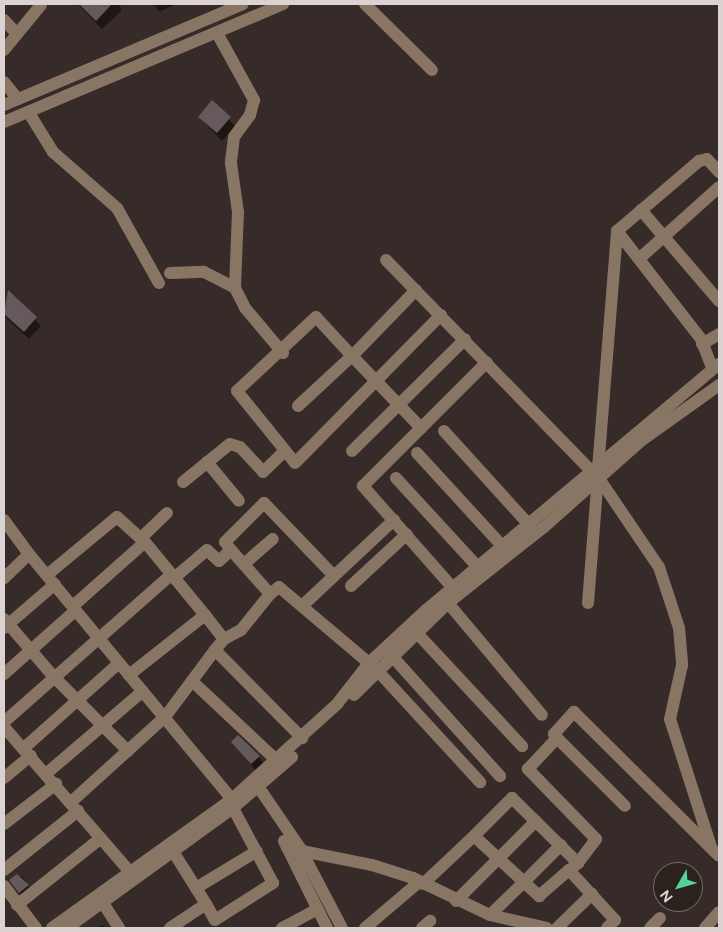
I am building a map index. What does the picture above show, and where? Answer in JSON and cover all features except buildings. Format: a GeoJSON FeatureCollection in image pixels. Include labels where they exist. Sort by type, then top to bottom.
{"type":"FeatureCollection","features":[{"type":"Feature","properties":{"kind":"street"},"geometry":{"type":"LineString","coordinates":[[4,50],[41,4]]}},
{"type":"Feature","properties":{"kind":"street"},"geometry":{"type":"LineString","coordinates":[[4,105],[243,4]]}},
{"type":"Feature","properties":{"kind":"street"},"geometry":{"type":"LineString","coordinates":[[4,122],[282,4]]}},
{"type":"Feature","properties":{"kind":"street"},"geometry":{"type":"LineString","coordinates":[[365,4],[432,70]]}},
{"type":"Feature","properties":{"kind":"street"},"geometry":{"type":"LineString","coordinates":[[4,20],[17,34]]}},
{"type":"Feature","properties":{"kind":"street"},"geometry":{"type":"LineString","coordinates":[[217,33],[254,100],[233,146],[238,212],[235,288],[244,308],[283,353]]}},
{"type":"Feature","properties":{"kind":"street"},"geometry":{"type":"LineString","coordinates":[[4,82],[18,99]]}},
{"type":"Feature","properties":{"kind":"street"},"geometry":{"type":"LineString","coordinates":[[29,113],[53,152],[117,208],[159,283]]}},
{"type":"Feature","properties":{"kind":"street"},"geometry":{"type":"LineString","coordinates":[[588,603],[595,473],[599,456],[617,230],[703,158],[719,172]]}},
{"type":"Feature","properties":{"kind":"street"},"geometry":{"type":"LineString","coordinates":[[640,258],[665,238],[719,186]]}},
{"type":"Feature","properties":{"kind":"street"},"geometry":{"type":"LineString","coordinates":[[641,210],[719,301]]}},
{"type":"Feature","properties":{"kind":"street"},"geometry":{"type":"LineString","coordinates":[[256,784],[276,760],[337,704],[452,587],[595,473],[716,366],[640,258],[617,230]]}},
{"type":"Feature","properties":{"kind":"street"},"geometry":{"type":"LineString","coordinates":[[386,260],[595,473],[659,567],[679,628],[682,665],[670,719],[715,851]]}},
{"type":"Feature","properties":{"kind":"street"},"geometry":{"type":"LineString","coordinates":[[170,274],[204,272],[235,288]]}},
{"type":"Feature","properties":{"kind":"street"},"geometry":{"type":"LineString","coordinates":[[298,406],[352,356],[416,290]]}},
{"type":"Feature","properties":{"kind":"street"},"geometry":{"type":"LineString","coordinates":[[421,428],[400,407],[376,381],[352,356],[316,317],[283,353],[236,391],[284,452],[297,462],[376,381],[441,315]]}},
{"type":"Feature","properties":{"kind":"street"},"geometry":{"type":"LineString","coordinates":[[702,344],[719,334]]}},
{"type":"Feature","properties":{"kind":"street"},"geometry":{"type":"LineString","coordinates":[[352,451],[400,407],[465,339]]}},
{"type":"Feature","properties":{"kind":"street"},"geometry":{"type":"LineString","coordinates":[[452,587],[364,486],[487,362]]}},
{"type":"Feature","properties":{"kind":"street"},"geometry":{"type":"LineString","coordinates":[[52,928],[174,853],[338,713],[373,666],[391,655],[448,603],[544,527],[595,473],[719,385]]}},
{"type":"Feature","properties":{"kind":"street"},"geometry":{"type":"LineString","coordinates":[[444,431],[530,526]]}},
{"type":"Feature","properties":{"kind":"street"},"geometry":{"type":"LineString","coordinates":[[183,482],[207,462],[236,444],[263,472],[284,452]]}},
{"type":"Feature","properties":{"kind":"street"},"geometry":{"type":"LineString","coordinates":[[417,453],[503,547]]}},
{"type":"Feature","properties":{"kind":"street"},"geometry":{"type":"LineString","coordinates":[[207,462],[239,500]]}},
{"type":"Feature","properties":{"kind":"street"},"geometry":{"type":"LineString","coordinates":[[396,478],[477,566]]}},
{"type":"Feature","properties":{"kind":"street"},"geometry":{"type":"LineString","coordinates":[[270,594],[225,542],[264,503],[334,576]]}},
{"type":"Feature","properties":{"kind":"street"},"geometry":{"type":"LineString","coordinates":[[4,674],[75,608],[168,513]]}},
{"type":"Feature","properties":{"kind":"street"},"geometry":{"type":"LineString","coordinates":[[128,751],[77,701],[5,624],[117,517],[143,540],[224,639]]}},
{"type":"Feature","properties":{"kind":"street"},"geometry":{"type":"LineString","coordinates":[[4,520],[29,554],[165,717],[233,803],[273,883],[215,920],[174,853]]}},
{"type":"Feature","properties":{"kind":"street"},"geometry":{"type":"LineString","coordinates":[[302,606],[394,520]]}},
{"type":"Feature","properties":{"kind":"street"},"geometry":{"type":"LineString","coordinates":[[351,586],[407,534]]}},
{"type":"Feature","properties":{"kind":"street"},"geometry":{"type":"LineString","coordinates":[[244,564],[272,539]]}},
{"type":"Feature","properties":{"kind":"street"},"geometry":{"type":"LineString","coordinates":[[4,722],[97,636],[207,550],[219,561],[231,550]]}},
{"type":"Feature","properties":{"kind":"street"},"geometry":{"type":"LineString","coordinates":[[4,578],[29,554]]}},
{"type":"Feature","properties":{"kind":"street"},"geometry":{"type":"LineString","coordinates":[[4,870],[74,807],[128,751],[165,717],[224,639],[241,630],[270,594],[279,587],[373,666],[480,782]]}},
{"type":"Feature","properties":{"kind":"street"},"geometry":{"type":"LineString","coordinates":[[448,603],[542,714]]}},
{"type":"Feature","properties":{"kind":"street"},"geometry":{"type":"LineString","coordinates":[[129,675],[204,615]]}},
{"type":"Feature","properties":{"kind":"street"},"geometry":{"type":"LineString","coordinates":[[416,632],[522,746]]}},
{"type":"Feature","properties":{"kind":"street"},"geometry":{"type":"LineString","coordinates":[[215,650],[302,738]]}},
{"type":"Feature","properties":{"kind":"street"},"geometry":{"type":"LineString","coordinates":[[391,655],[500,776]]}},
{"type":"Feature","properties":{"kind":"street"},"geometry":{"type":"LineString","coordinates":[[4,778],[77,701],[119,663]]}},
{"type":"Feature","properties":{"kind":"street"},"geometry":{"type":"LineString","coordinates":[[192,680],[276,760]]}},
{"type":"Feature","properties":{"kind":"street"},"geometry":{"type":"LineString","coordinates":[[47,773],[143,691]]}},
{"type":"Feature","properties":{"kind":"street"},"geometry":{"type":"LineString","coordinates":[[626,806],[554,734],[574,712],[715,851]]}},
{"type":"Feature","properties":{"kind":"street"},"geometry":{"type":"LineString","coordinates":[[4,727],[47,773],[131,873]]}},
{"type":"Feature","properties":{"kind":"street"},"geometry":{"type":"LineString","coordinates":[[474,836],[539,896],[574,866],[596,839],[528,769],[557,738]]}},
{"type":"Feature","properties":{"kind":"street"},"geometry":{"type":"LineString","coordinates":[[4,824],[56,784]]}},
{"type":"Feature","properties":{"kind":"street"},"geometry":{"type":"LineString","coordinates":[[256,784],[276,816],[300,848],[342,928]]}},
{"type":"Feature","properties":{"kind":"street"},"geometry":{"type":"LineString","coordinates":[[365,928],[421,883],[474,836],[512,798],[561,845],[592,894],[615,920],[606,928]]}},
{"type":"Feature","properties":{"kind":"street"},"geometry":{"type":"LineString","coordinates":[[67,928],[131,873],[233,803]]}},
{"type":"Feature","properties":{"kind":"street"},"geometry":{"type":"LineString","coordinates":[[276,816],[287,848],[327,928]]}},
{"type":"Feature","properties":{"kind":"street"},"geometry":{"type":"LineString","coordinates":[[456,901],[536,821]]}},
{"type":"Feature","properties":{"kind":"street"},"geometry":{"type":"LineString","coordinates":[[17,905],[101,838]]}},
{"type":"Feature","properties":{"kind":"street"},"geometry":{"type":"LineString","coordinates":[[490,915],[561,845]]}},
{"type":"Feature","properties":{"kind":"street"},"geometry":{"type":"LineString","coordinates":[[287,848],[300,848],[421,883],[456,901],[490,915],[547,928]]}},
{"type":"Feature","properties":{"kind":"street"},"geometry":{"type":"LineString","coordinates":[[196,888],[256,851]]}},
{"type":"Feature","properties":{"kind":"street"},"geometry":{"type":"LineString","coordinates":[[4,886],[36,928]]}},
{"type":"Feature","properties":{"kind":"street"},"geometry":{"type":"LineString","coordinates":[[557,928],[592,894]]}},
{"type":"Feature","properties":{"kind":"street"},"geometry":{"type":"LineString","coordinates":[[100,899],[119,928]]}},
{"type":"Feature","properties":{"kind":"street"},"geometry":{"type":"LineString","coordinates":[[170,928],[206,904]]}},
{"type":"Feature","properties":{"kind":"street"},"geometry":{"type":"LineString","coordinates":[[285,928],[317,909]]}},
{"type":"Feature","properties":{"kind":"street"},"geometry":{"type":"LineString","coordinates":[[704,928],[719,912]]}},
{"type":"Feature","properties":{"kind":"street"},"geometry":{"type":"LineString","coordinates":[[650,928],[660,918]]}}]}
